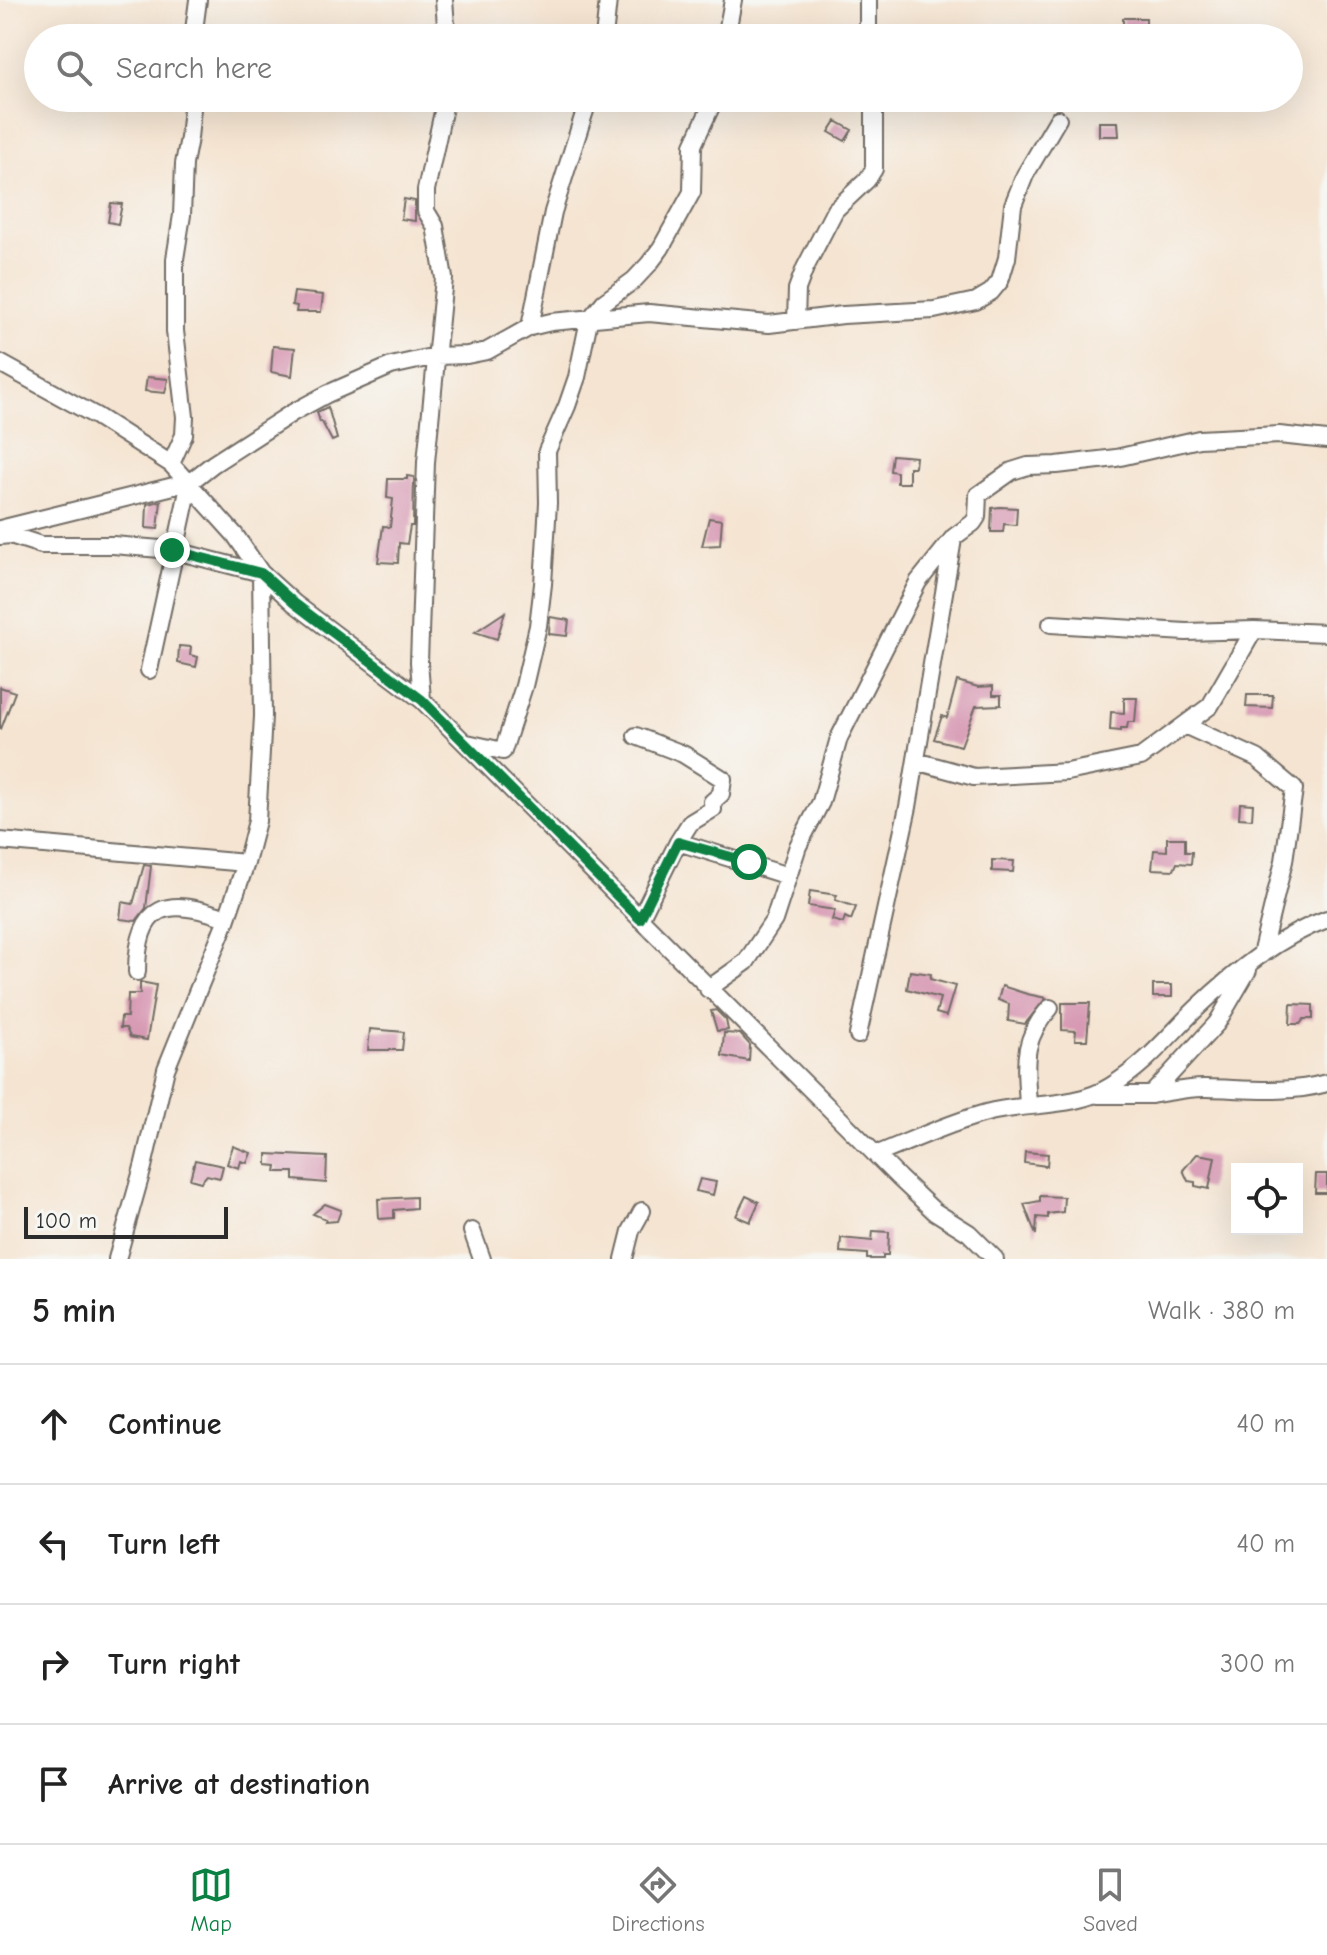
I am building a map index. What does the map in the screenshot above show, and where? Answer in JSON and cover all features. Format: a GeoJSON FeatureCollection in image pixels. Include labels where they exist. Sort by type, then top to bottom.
{"type":"FeatureCollection","features":[{"type":"Feature","properties":{"kind":"street"},"geometry":{"type":"LineString","coordinates":[[195,24],[198,0]]}},
{"type":"Feature","properties":{"kind":"street"},"geometry":{"type":"LineString","coordinates":[[444,0],[446,24]]}},
{"type":"Feature","properties":{"kind":"street"},"geometry":{"type":"LineString","coordinates":[[605,24],[608,0]]}},
{"type":"Feature","properties":{"kind":"street"},"geometry":{"type":"LineString","coordinates":[[729,24],[733,0]]}},
{"type":"Feature","properties":{"kind":"street"},"geometry":{"type":"LineString","coordinates":[[868,0],[868,24]]}},
{"type":"Feature","properties":{"kind":"street"},"geometry":{"type":"LineString","coordinates":[[171,464],[184,435],[185,417],[175,331],[175,259],[192,112]]}},
{"type":"Feature","properties":{"kind":"street"},"geometry":{"type":"LineString","coordinates":[[422,700],[419,662],[426,462],[444,278],[435,226],[426,211],[426,190],[443,112]]}},
{"type":"Feature","properties":{"kind":"street"},"geometry":{"type":"LineString","coordinates":[[530,327],[553,212],[585,112]]}},
{"type":"Feature","properties":{"kind":"street"},"geometry":{"type":"LineString","coordinates":[[466,742],[503,751],[524,686],[538,626],[548,503],[547,451],[577,377],[589,320],[604,302],[634,280],[661,248],[692,192],[693,145],[708,112]]}},
{"type":"Feature","properties":{"kind":"street"},"geometry":{"type":"LineString","coordinates":[[796,321],[797,289],[805,268],[835,210],[867,180],[874,169],[874,112]]}},
{"type":"Feature","properties":{"kind":"street"},"geometry":{"type":"LineString","coordinates":[[0,529],[190,482],[259,434],[327,394],[391,366],[436,356],[487,351],[530,327],[551,322],[649,313],[749,323],[796,321],[934,310],[976,301],[991,292],[1000,281],[1007,258],[1013,205],[1025,175],[1058,119]]}},
{"type":"Feature","properties":{"kind":"street"},"geometry":{"type":"LineString","coordinates":[[0,363],[96,416],[171,464],[235,535],[261,573],[294,603],[422,700],[929,1208],[969,1233],[995,1259]]}},
{"type":"Feature","properties":{"kind":"street"},"geometry":{"type":"LineString","coordinates":[[708,989],[731,975],[756,948],[774,920],[798,846],[821,802],[839,738],[918,582],[954,537],[977,517],[978,495],[1018,467],[1116,458],[1210,438],[1279,435],[1327,440]]}},
{"type":"Feature","properties":{"kind":"street"},"geometry":{"type":"LineString","coordinates":[[149,670],[190,482]]}},
{"type":"Feature","properties":{"kind":"street"},"geometry":{"type":"LineString","coordinates":[[0,536],[10,535],[41,545],[113,545],[174,551],[261,573]]}},
{"type":"Feature","properties":{"kind":"street"},"geometry":{"type":"LineString","coordinates":[[858,1035],[908,807],[954,537]]}},
{"type":"Feature","properties":{"kind":"street"},"geometry":{"type":"LineString","coordinates":[[117,1259],[166,1069],[226,918],[257,821],[263,716],[261,573]]}},
{"type":"Feature","properties":{"kind":"street"},"geometry":{"type":"LineString","coordinates":[[1051,624],[1186,632],[1254,630],[1327,633]]}},
{"type":"Feature","properties":{"kind":"street"},"geometry":{"type":"LineString","coordinates":[[916,761],[974,777],[1067,772],[1141,757],[1210,706],[1254,630]]}},
{"type":"Feature","properties":{"kind":"street"},"geometry":{"type":"LineString","coordinates":[[1151,1095],[1217,1023],[1257,958],[1284,861],[1294,789],[1257,758],[1184,725]]}},
{"type":"Feature","properties":{"kind":"street"},"geometry":{"type":"LineString","coordinates":[[636,736],[683,754],[723,779],[721,794],[712,802],[713,809],[690,823],[640,919]]}},
{"type":"Feature","properties":{"kind":"street"},"geometry":{"type":"LineString","coordinates":[[0,841],[246,863]]}},
{"type":"Feature","properties":{"kind":"street"},"geometry":{"type":"LineString","coordinates":[[678,842],[788,876]]}},
{"type":"Feature","properties":{"kind":"street"},"geometry":{"type":"LineString","coordinates":[[137,972],[141,932],[157,911],[173,907],[226,918]]}},
{"type":"Feature","properties":{"kind":"street"},"geometry":{"type":"LineString","coordinates":[[878,1154],[987,1112],[1091,1095],[1108,1089],[1140,1067],[1196,1009],[1257,958],[1290,934],[1327,919]]}},
{"type":"Feature","properties":{"kind":"street"},"geometry":{"type":"LineString","coordinates":[[1028,1106],[1027,1047],[1037,1025],[1050,1008]]}},
{"type":"Feature","properties":{"kind":"street"},"geometry":{"type":"LineString","coordinates":[[1091,1095],[1151,1095],[1208,1088],[1267,1091],[1305,1089],[1327,1083]]}},
{"type":"Feature","properties":{"kind":"street"},"geometry":{"type":"LineString","coordinates":[[624,1259],[631,1231],[642,1211]]}},
{"type":"Feature","properties":{"kind":"street"},"geometry":{"type":"LineString","coordinates":[[472,1231],[482,1259]]}},
{"type":"Feature","properties":{"kind":"building"},"geometry":{"type":"Polygon","coordinates":[[[1123,18],[1146,18],[1146,24],[1123,24],[1123,18]]]}},
{"type":"Feature","properties":{"kind":"building"},"geometry":{"type":"Polygon","coordinates":[[[836,121],[852,130],[845,141],[829,132],[836,121]]]}},
{"type":"Feature","properties":{"kind":"building"},"geometry":{"type":"Polygon","coordinates":[[[1099,122],[1118,122],[1119,136],[1099,136],[1099,122]]]}},
{"type":"Feature","properties":{"kind":"building"},"geometry":{"type":"Polygon","coordinates":[[[404,199],[415,201],[415,221],[401,219],[404,199]]]}},
{"type":"Feature","properties":{"kind":"building"},"geometry":{"type":"Polygon","coordinates":[[[111,203],[122,204],[118,224],[108,222],[111,203]]]}},
{"type":"Feature","properties":{"kind":"building"},"geometry":{"type":"Polygon","coordinates":[[[294,292],[323,295],[321,312],[296,312],[297,306],[292,305],[294,292]]]}},
{"type":"Feature","properties":{"kind":"building"},"geometry":{"type":"Polygon","coordinates":[[[273,346],[295,348],[292,376],[271,372],[273,346]]]}},
{"type":"Feature","properties":{"kind":"building"},"geometry":{"type":"Polygon","coordinates":[[[147,377],[168,379],[165,393],[145,391],[147,377]]]}},
{"type":"Feature","properties":{"kind":"building"},"geometry":{"type":"Polygon","coordinates":[[[328,407],[337,439],[332,441],[317,412],[328,407]]]}},
{"type":"Feature","properties":{"kind":"building"},"geometry":{"type":"Polygon","coordinates":[[[892,455],[916,457],[915,467],[909,467],[909,483],[897,483],[897,472],[890,471],[892,455]]]}},
{"type":"Feature","properties":{"kind":"building"},"geometry":{"type":"Polygon","coordinates":[[[407,476],[414,477],[413,526],[410,526],[407,544],[399,543],[398,563],[378,562],[383,526],[390,527],[393,499],[387,498],[388,479],[407,479],[407,476]]]}},
{"type":"Feature","properties":{"kind":"building"},"geometry":{"type":"Polygon","coordinates":[[[161,501],[158,529],[146,528],[147,504],[161,501]]]}},
{"type":"Feature","properties":{"kind":"building"},"geometry":{"type":"Polygon","coordinates":[[[992,508],[1017,508],[1016,525],[1004,524],[1003,532],[991,532],[992,508]]]}},
{"type":"Feature","properties":{"kind":"building"},"geometry":{"type":"Polygon","coordinates":[[[709,518],[722,520],[720,545],[702,546],[709,518]]]}},
{"type":"Feature","properties":{"kind":"building"},"geometry":{"type":"Polygon","coordinates":[[[505,612],[497,639],[475,632],[505,612]]]}},
{"type":"Feature","properties":{"kind":"building"},"geometry":{"type":"Polygon","coordinates":[[[550,617],[569,620],[567,636],[549,634],[550,617]]]}},
{"type":"Feature","properties":{"kind":"building"},"geometry":{"type":"Polygon","coordinates":[[[179,646],[191,647],[190,655],[198,657],[196,667],[178,663],[179,646]]]}},
{"type":"Feature","properties":{"kind":"building"},"geometry":{"type":"Polygon","coordinates":[[[957,681],[978,687],[993,686],[993,695],[1001,695],[1001,705],[976,706],[961,746],[934,739],[942,716],[947,718],[957,681]]]}},
{"type":"Feature","properties":{"kind":"building"},"geometry":{"type":"Polygon","coordinates":[[[0,687],[15,692],[1,729],[0,729],[0,687]]]}},
{"type":"Feature","properties":{"kind":"building"},"geometry":{"type":"Polygon","coordinates":[[[1247,695],[1273,695],[1272,708],[1246,707],[1247,695]]]}},
{"type":"Feature","properties":{"kind":"building"},"geometry":{"type":"Polygon","coordinates":[[[1124,698],[1137,698],[1135,722],[1128,722],[1127,728],[1121,728],[1121,731],[1110,730],[1111,712],[1124,713],[1124,698]]]}},
{"type":"Feature","properties":{"kind":"building"},"geometry":{"type":"Polygon","coordinates":[[[1240,803],[1253,804],[1252,819],[1239,818],[1240,803]]]}},
{"type":"Feature","properties":{"kind":"building"},"geometry":{"type":"Polygon","coordinates":[[[1167,838],[1185,838],[1185,852],[1192,852],[1191,864],[1177,863],[1174,870],[1152,869],[1154,850],[1167,851],[1167,838]]]}},
{"type":"Feature","properties":{"kind":"building"},"geometry":{"type":"Polygon","coordinates":[[[992,860],[1014,861],[1013,872],[992,871],[992,860]]]}},
{"type":"Feature","properties":{"kind":"building"},"geometry":{"type":"Polygon","coordinates":[[[144,865],[151,866],[146,908],[136,921],[120,919],[122,902],[133,904],[144,865]]]}},
{"type":"Feature","properties":{"kind":"building"},"geometry":{"type":"Polygon","coordinates":[[[810,891],[837,895],[835,900],[856,907],[851,920],[845,917],[843,923],[832,920],[835,910],[808,906],[810,891]]]}},
{"type":"Feature","properties":{"kind":"building"},"geometry":{"type":"Polygon","coordinates":[[[910,971],[931,974],[930,979],[955,986],[946,1016],[936,1013],[940,998],[907,989],[910,971]]]}},
{"type":"Feature","properties":{"kind":"building"},"geometry":{"type":"Polygon","coordinates":[[[140,982],[156,985],[147,1040],[130,1037],[126,1028],[120,1028],[121,1017],[127,1017],[128,994],[140,994],[140,982]]]}},
{"type":"Feature","properties":{"kind":"building"},"geometry":{"type":"Polygon","coordinates":[[[1153,985],[1172,985],[1172,997],[1153,997],[1153,985]]]}},
{"type":"Feature","properties":{"kind":"building"},"geometry":{"type":"Polygon","coordinates":[[[1002,986],[1046,998],[1025,1024],[1008,1021],[1009,1004],[998,1000],[1002,986]]]}},
{"type":"Feature","properties":{"kind":"building"},"geometry":{"type":"Polygon","coordinates":[[[1062,1003],[1090,1003],[1087,1040],[1075,1040],[1076,1031],[1062,1030],[1062,1003]]]}},
{"type":"Feature","properties":{"kind":"building"},"geometry":{"type":"Polygon","coordinates":[[[1291,1004],[1313,1005],[1313,1019],[1290,1024],[1291,1004]]]}},
{"type":"Feature","properties":{"kind":"building"},"geometry":{"type":"Polygon","coordinates":[[[716,1010],[726,1020],[728,1030],[717,1031],[711,1011],[716,1010]]]}},
{"type":"Feature","properties":{"kind":"building"},"geometry":{"type":"Polygon","coordinates":[[[370,1029],[404,1032],[402,1050],[368,1050],[370,1029]]]}},
{"type":"Feature","properties":{"kind":"building"},"geometry":{"type":"Polygon","coordinates":[[[724,1033],[740,1034],[750,1045],[749,1061],[722,1056],[724,1033]]]}},
{"type":"Feature","properties":{"kind":"building"},"geometry":{"type":"Polygon","coordinates":[[[233,1146],[251,1153],[247,1163],[241,1161],[239,1168],[227,1164],[233,1146]]]}},
{"type":"Feature","properties":{"kind":"building"},"geometry":{"type":"Polygon","coordinates":[[[1025,1152],[1048,1154],[1047,1166],[1024,1163],[1025,1152]]]}},
{"type":"Feature","properties":{"kind":"building"},"geometry":{"type":"Polygon","coordinates":[[[267,1154],[327,1157],[326,1183],[294,1180],[294,1172],[276,1172],[277,1166],[267,1165],[267,1154]]]}},
{"type":"Feature","properties":{"kind":"building"},"geometry":{"type":"Polygon","coordinates":[[[1197,1154],[1215,1157],[1209,1189],[1188,1181],[1183,1170],[1197,1154]]]}},
{"type":"Feature","properties":{"kind":"building"},"geometry":{"type":"Polygon","coordinates":[[[195,1160],[223,1166],[220,1178],[207,1175],[201,1182],[190,1179],[195,1160]]]}},
{"type":"Feature","properties":{"kind":"building"},"geometry":{"type":"Polygon","coordinates":[[[1316,1174],[1327,1174],[1327,1193],[1315,1193],[1316,1174]]]}},
{"type":"Feature","properties":{"kind":"building"},"geometry":{"type":"Polygon","coordinates":[[[700,1179],[716,1182],[713,1195],[696,1191],[700,1179]]]}},
{"type":"Feature","properties":{"kind":"building"},"geometry":{"type":"Polygon","coordinates":[[[746,1196],[759,1202],[750,1222],[736,1216],[746,1196]]]}},
{"type":"Feature","properties":{"kind":"building"},"geometry":{"type":"Polygon","coordinates":[[[1040,1196],[1064,1197],[1063,1212],[1048,1214],[1048,1218],[1037,1217],[1036,1235],[1024,1204],[1040,1201],[1040,1196]]]}},
{"type":"Feature","properties":{"kind":"building"},"geometry":{"type":"Polygon","coordinates":[[[416,1197],[416,1208],[394,1210],[394,1218],[379,1219],[378,1199],[416,1197]]]}},
{"type":"Feature","properties":{"kind":"building"},"geometry":{"type":"Polygon","coordinates":[[[325,1204],[341,1210],[337,1221],[325,1222],[326,1219],[313,1214],[325,1204]]]}},
{"type":"Feature","properties":{"kind":"building"},"geometry":{"type":"Polygon","coordinates":[[[873,1231],[889,1232],[888,1255],[883,1255],[883,1259],[867,1259],[867,1254],[840,1252],[841,1238],[872,1241],[873,1231]]]}},
{"type":"Feature","properties":{"kind":"route"},"geometry":{"type":"LineString","coordinates":[[172,550],[261,573],[294,603],[422,700],[640,919],[678,842],[749,862]]}}]}
